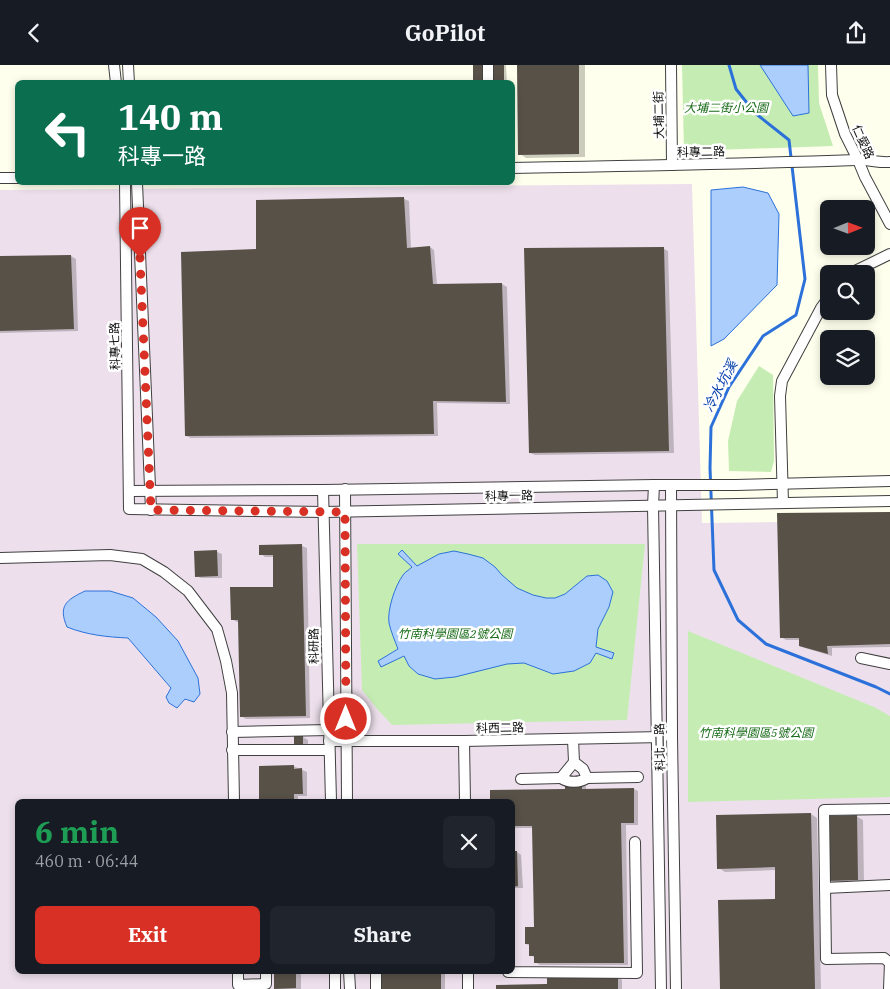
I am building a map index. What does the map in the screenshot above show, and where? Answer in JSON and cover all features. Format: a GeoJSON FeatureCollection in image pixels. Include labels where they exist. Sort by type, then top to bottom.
{"type":"FeatureCollection","features":[{"type":"Feature","properties":{"kind":"street"},"geometry":{"type":"LineString","coordinates":[[114,65],[116,80]]}},
{"type":"Feature","properties":{"kind":"street"},"geometry":{"type":"LineString","coordinates":[[128,65],[129,80]]}},
{"type":"Feature","properties":{"kind":"street"},"geometry":{"type":"LineString","coordinates":[[488,65],[488,80]]}},
{"type":"Feature","properties":{"kind":"street","name":"大埔二街"},"geometry":{"type":"LineString","coordinates":[[671,65],[672,165]]}},
{"type":"Feature","properties":{"kind":"street","name":"仁愛路"},"geometry":{"type":"LineString","coordinates":[[831,65],[832,95],[845,134],[890,224]]}},
{"type":"Feature","properties":{"kind":"street","name":"科專二路"},"geometry":{"type":"LineString","coordinates":[[515,168],[858,160],[880,163],[890,162]]}},
{"type":"Feature","properties":{"kind":"street"},"geometry":{"type":"LineString","coordinates":[[0,177],[15,178]]}},
{"type":"Feature","properties":{"kind":"street","name":"科專七路"},"geometry":{"type":"LineString","coordinates":[[125,185],[129,509]]}},
{"type":"Feature","properties":{"kind":"street"},"geometry":{"type":"LineString","coordinates":[[137,185],[151,510]]}},
{"type":"Feature","properties":{"kind":"street"},"geometry":{"type":"LineString","coordinates":[[867,265],[890,253]]}},
{"type":"Feature","properties":{"kind":"street"},"geometry":{"type":"LineString","coordinates":[[783,503],[780,396],[782,381],[820,310]]}},
{"type":"Feature","properties":{"kind":"street","name":"科專一路"},"geometry":{"type":"LineString","coordinates":[[129,491],[736,485],[890,481]]}},
{"type":"Feature","properties":{"kind":"street","name":"科北二路"},"geometry":{"type":"LineString","coordinates":[[654,485],[661,989]]}},
{"type":"Feature","properties":{"kind":"street","name":"科北二路"},"geometry":{"type":"LineString","coordinates":[[671,485],[676,989]]}},
{"type":"Feature","properties":{"kind":"street"},"geometry":{"type":"LineString","coordinates":[[345,489],[347,799]]}},
{"type":"Feature","properties":{"kind":"street","name":"科研路"},"geometry":{"type":"LineString","coordinates":[[323,490],[331,799]]}},
{"type":"Feature","properties":{"kind":"street","name":"科專一路"},"geometry":{"type":"LineString","coordinates":[[129,509],[345,512],[890,501]]}},
{"type":"Feature","properties":{"kind":"street"},"geometry":{"type":"LineString","coordinates":[[0,558],[110,555],[142,559],[164,572],[188,591],[217,629],[226,661],[232,693],[234,799]]}},
{"type":"Feature","properties":{"kind":"street"},"geometry":{"type":"LineString","coordinates":[[861,658],[890,664]]}},
{"type":"Feature","properties":{"kind":"street"},"geometry":{"type":"LineString","coordinates":[[232,732],[329,730]]}},
{"type":"Feature","properties":{"kind":"street","name":"科西二路"},"geometry":{"type":"LineString","coordinates":[[232,750],[329,746],[346,741],[672,737]]}},
{"type":"Feature","properties":{"kind":"street"},"geometry":{"type":"LineString","coordinates":[[562,778],[574,762],[573,739]]}},
{"type":"Feature","properties":{"kind":"street"},"geometry":{"type":"LineString","coordinates":[[464,741],[465,799]]}},
{"type":"Feature","properties":{"kind":"street"},"geometry":{"type":"LineString","coordinates":[[574,762],[583,769],[586,778]]}},
{"type":"Feature","properties":{"kind":"street"},"geometry":{"type":"LineString","coordinates":[[522,779],[562,778],[566,781],[582,781],[586,778],[638,777]]}},
{"type":"Feature","properties":{"kind":"street"},"geometry":{"type":"LineString","coordinates":[[889,989],[890,963],[884,958],[826,959],[824,811],[890,809]]}},
{"type":"Feature","properties":{"kind":"street"},"geometry":{"type":"LineString","coordinates":[[515,972],[637,973],[635,842]]}},
{"type":"Feature","properties":{"kind":"street"},"geometry":{"type":"LineString","coordinates":[[826,888],[890,885]]}},
{"type":"Feature","properties":{"kind":"street"},"geometry":{"type":"LineString","coordinates":[[238,974],[238,985],[266,984],[266,974]]}},
{"type":"Feature","properties":{"kind":"street"},"geometry":{"type":"LineString","coordinates":[[335,974],[336,989]]}},
{"type":"Feature","properties":{"kind":"street"},"geometry":{"type":"LineString","coordinates":[[349,974],[350,989]]}},
{"type":"Feature","properties":{"kind":"street"},"geometry":{"type":"LineString","coordinates":[[376,974],[376,989]]}},
{"type":"Feature","properties":{"kind":"street"},"geometry":{"type":"LineString","coordinates":[[468,974],[468,989]]}},
{"type":"Feature","properties":{"kind":"shaded area"},"geometry":{"type":"Polygon","coordinates":[[[692,184],[702,523],[780,522],[890,541],[890,989],[0,989],[0,190],[692,184]]]}},
{"type":"Feature","properties":{"kind":"green space","name":"大埔二街小公園"},"geometry":{"type":"Polygon","coordinates":[[[682,65],[818,65],[819,103],[833,146],[684,151],[682,65]]]}},
{"type":"Feature","properties":{"kind":"green space"},"geometry":{"type":"Polygon","coordinates":[[[759,366],[773,375],[774,461],[771,472],[729,471],[728,441],[737,401],[759,366]]]}},
{"type":"Feature","properties":{"kind":"green space","name":"竹南科學園區2號公園"},"geometry":{"type":"Polygon","coordinates":[[[357,544],[645,544],[627,720],[392,725],[362,690],[357,544]]]}},
{"type":"Feature","properties":{"kind":"green space","name":"竹南科學園區5號公園"},"geometry":{"type":"Polygon","coordinates":[[[688,631],[874,707],[890,716],[890,797],[688,802],[688,631]]]}},
{"type":"Feature","properties":{"kind":"water"},"geometry":{"type":"Polygon","coordinates":[[[760,65],[808,65],[809,113],[793,116],[760,65]]]}},
{"type":"Feature","properties":{"kind":"water"},"geometry":{"type":"Polygon","coordinates":[[[743,187],[768,193],[779,214],[777,285],[724,339],[711,346],[711,190],[743,187]]]}},
{"type":"Feature","properties":{"kind":"water"},"geometry":{"type":"Polygon","coordinates":[[[402,550],[417,566],[439,554],[454,551],[483,558],[517,588],[546,598],[555,598],[565,594],[587,576],[598,575],[607,581],[613,592],[609,607],[598,629],[596,647],[614,653],[612,659],[596,653],[590,663],[574,671],[553,674],[524,663],[507,664],[455,677],[435,679],[418,674],[409,666],[404,656],[381,667],[378,661],[398,649],[389,623],[389,612],[397,585],[404,574],[412,567],[398,554],[402,550]]]}},
{"type":"Feature","properties":{"kind":"water"},"geometry":{"type":"Polygon","coordinates":[[[85,591],[110,591],[133,598],[156,617],[178,641],[198,678],[200,694],[194,702],[185,699],[177,708],[169,703],[166,697],[171,688],[128,638],[97,635],[67,627],[63,614],[65,605],[73,597],[85,591]]]}},
{"type":"Feature","properties":{"kind":"building"},"geometry":{"type":"Polygon","coordinates":[[[473,65],[487,65],[487,80],[473,80],[473,65]]]}},
{"type":"Feature","properties":{"kind":"building"},"geometry":{"type":"Polygon","coordinates":[[[490,65],[504,65],[504,80],[490,80],[490,65]]]}},
{"type":"Feature","properties":{"kind":"building"},"geometry":{"type":"Polygon","coordinates":[[[517,65],[579,65],[579,154],[518,155],[517,65]]]}},
{"type":"Feature","properties":{"kind":"building"},"geometry":{"type":"Polygon","coordinates":[[[404,197],[407,248],[430,246],[433,284],[502,283],[506,402],[433,401],[434,434],[185,436],[181,252],[256,249],[256,200],[404,197]]]}},
{"type":"Feature","properties":{"kind":"building"},"geometry":{"type":"Polygon","coordinates":[[[664,247],[669,451],[529,453],[524,248],[664,247]]]}},
{"type":"Feature","properties":{"kind":"building"},"geometry":{"type":"Polygon","coordinates":[[[71,255],[74,329],[0,331],[0,256],[71,255]]]}},
{"type":"Feature","properties":{"kind":"building"},"geometry":{"type":"Polygon","coordinates":[[[890,512],[890,644],[827,646],[828,654],[799,646],[799,638],[780,638],[777,513],[890,512]]]}},
{"type":"Feature","properties":{"kind":"building"},"geometry":{"type":"Polygon","coordinates":[[[302,544],[306,716],[240,717],[238,620],[231,620],[230,587],[273,587],[273,555],[259,555],[259,545],[302,544]]]}},
{"type":"Feature","properties":{"kind":"building"},"geometry":{"type":"Polygon","coordinates":[[[217,550],[218,576],[195,577],[194,551],[217,550]]]}},
{"type":"Feature","properties":{"kind":"building"},"geometry":{"type":"Polygon","coordinates":[[[294,736],[303,736],[303,744],[294,745],[294,736]]]}},
{"type":"Feature","properties":{"kind":"building"},"geometry":{"type":"Polygon","coordinates":[[[294,765],[294,769],[302,768],[303,794],[294,794],[294,799],[259,799],[259,766],[294,765]]]}},
{"type":"Feature","properties":{"kind":"building"},"geometry":{"type":"Polygon","coordinates":[[[582,782],[582,789],[634,788],[634,823],[621,823],[624,963],[534,963],[534,956],[529,956],[529,944],[525,944],[525,927],[534,927],[532,826],[515,826],[515,799],[490,799],[490,790],[565,789],[565,783],[582,782]]]}},
{"type":"Feature","properties":{"kind":"building"},"geometry":{"type":"Polygon","coordinates":[[[811,813],[815,989],[720,989],[718,900],[775,899],[775,867],[717,869],[716,815],[811,813]]]}},
{"type":"Feature","properties":{"kind":"building"},"geometry":{"type":"Polygon","coordinates":[[[857,815],[858,880],[828,881],[827,816],[857,815]]]}},
{"type":"Feature","properties":{"kind":"building"},"geometry":{"type":"Polygon","coordinates":[[[515,851],[517,851],[518,886],[515,886],[515,851]]]}},
{"type":"Feature","properties":{"kind":"building"},"geometry":{"type":"Polygon","coordinates":[[[274,974],[296,974],[296,988],[274,989],[274,974]]]}},
{"type":"Feature","properties":{"kind":"building"},"geometry":{"type":"Polygon","coordinates":[[[381,974],[441,974],[441,989],[382,989],[381,974]]]}},
{"type":"Feature","properties":{"kind":"building"},"geometry":{"type":"Polygon","coordinates":[[[618,976],[618,989],[496,989],[496,985],[547,984],[547,977],[618,976]]]}},
{"type":"Feature","properties":{"kind":"waterway","name":"冷水坑溪"},"geometry":{"type":"LineString","coordinates":[[729,65],[736,89],[755,113],[789,140],[805,279],[796,315],[763,336],[729,387],[711,427],[710,468],[714,570],[738,620],[766,644],[890,694]]}},
{"type":"Feature","properties":{"kind":"route"},"geometry":{"type":"LineString","coordinates":[[140,258],[151,510],[345,512],[346,719]]}}]}
